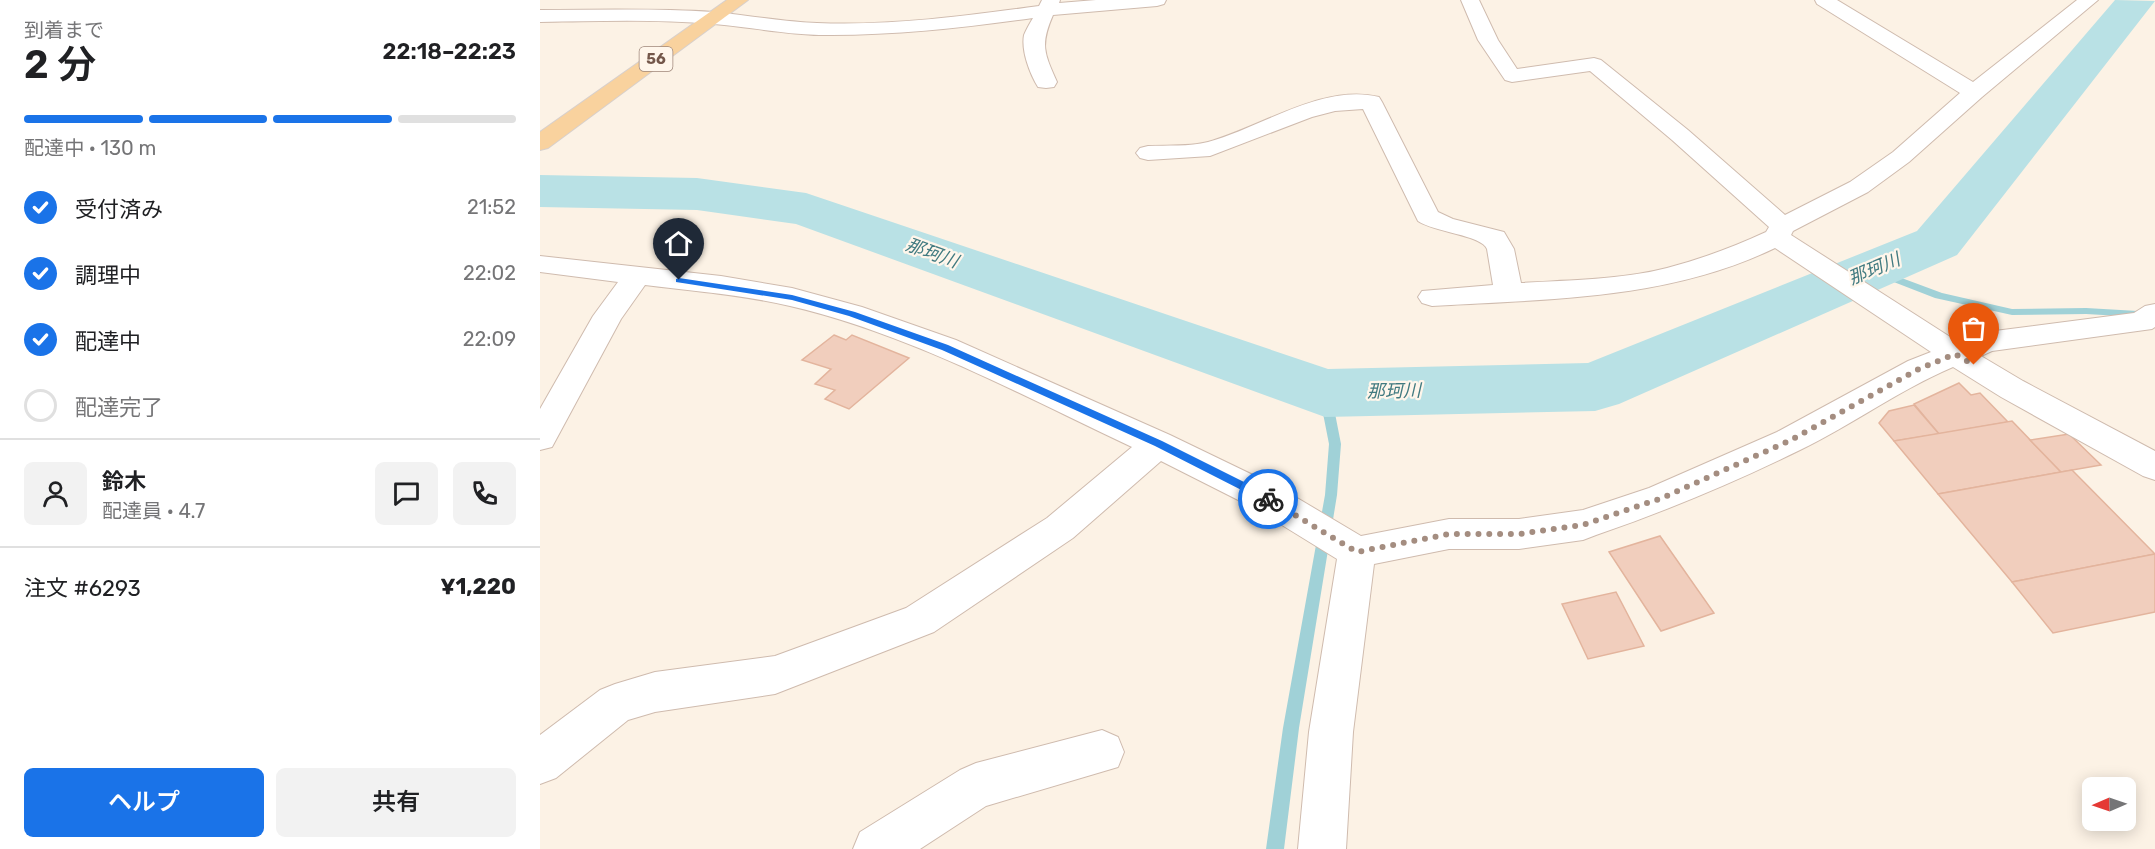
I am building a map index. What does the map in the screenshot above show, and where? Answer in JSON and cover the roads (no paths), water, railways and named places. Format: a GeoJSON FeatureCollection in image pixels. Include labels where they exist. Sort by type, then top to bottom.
{"type":"FeatureCollection","features":[{"type":"Feature","properties":{"kind":"main road","name":"56"},"geometry":{"type":"LineString","coordinates":[[540,143],[738,0]]}},
{"type":"Feature","properties":{"kind":"street"},"geometry":{"type":"LineString","coordinates":[[540,16],[653,15],[713,18],[816,29],[875,28],[954,22],[1050,5],[1157,0]]}},
{"type":"Feature","properties":{"kind":"street"},"geometry":{"type":"LineString","coordinates":[[1470,0],[1485,39],[1499,62],[1512,76],[1594,64],[1680,135],[1782,236],[1946,348],[2012,389],[2155,467]]}},
{"type":"Feature","properties":{"kind":"street"},"geometry":{"type":"LineString","coordinates":[[1824,0],[1974,92]]}},
{"type":"Feature","properties":{"kind":"street"},"geometry":{"type":"LineString","coordinates":[[1432,297],[1592,288],[1669,277],[1743,254],[1782,236],[1901,157],[1974,92],[2089,0]]}},
{"type":"Feature","properties":{"kind":"street"},"geometry":{"type":"LineString","coordinates":[[1046,82],[1036,58],[1034,36],[1050,5]]}},
{"type":"Feature","properties":{"kind":"street"},"geometry":{"type":"LineString","coordinates":[[1148,153],[1210,149],[1304,112],[1334,104],[1371,102],[1427,216],[1435,224],[1491,235],[1499,241],[1508,293]]}},
{"type":"Feature","properties":{"kind":"street"},"geometry":{"type":"LineString","coordinates":[[540,264],[721,285],[792,297],[852,314],[945,347],[1158,444],[1269,500],[1357,552],[1449,534],[1519,534],[1583,525],[1662,498],[1789,441],[1919,369],[1946,348],[2142,322],[2155,313]]}},
{"type":"Feature","properties":{"kind":"street"},"geometry":{"type":"LineString","coordinates":[[540,438],[608,316],[637,276]]}},
{"type":"Feature","properties":{"kind":"street"},"geometry":{"type":"LineString","coordinates":[[540,762],[615,704],[655,692],[776,675],[920,620],[1060,528],[1158,444]]}},
{"type":"Feature","properties":{"kind":"street"},"geometry":{"type":"LineString","coordinates":[[1322,849],[1331,732],[1357,552]]}},
{"type":"Feature","properties":{"kind":"street"},"geometry":{"type":"LineString","coordinates":[[877,849],[976,786],[1102,752]]}},
{"type":"Feature","properties":{"kind":"waterway","name":"那珂川"},"geometry":{"type":"LineString","coordinates":[[540,191],[697,194],[806,209],[1325,393],[1595,387],[1937,243],[2136,0]]}},
{"type":"Feature","properties":{"kind":"waterway"},"geometry":{"type":"LineString","coordinates":[[1872,270],[1939,296],[2012,312],[2086,311],[2155,315]]}},
{"type":"Feature","properties":{"kind":"waterway"},"geometry":{"type":"LineString","coordinates":[[1275,849],[1291,728],[1331,495],[1335,444],[1325,393]]}}]}
